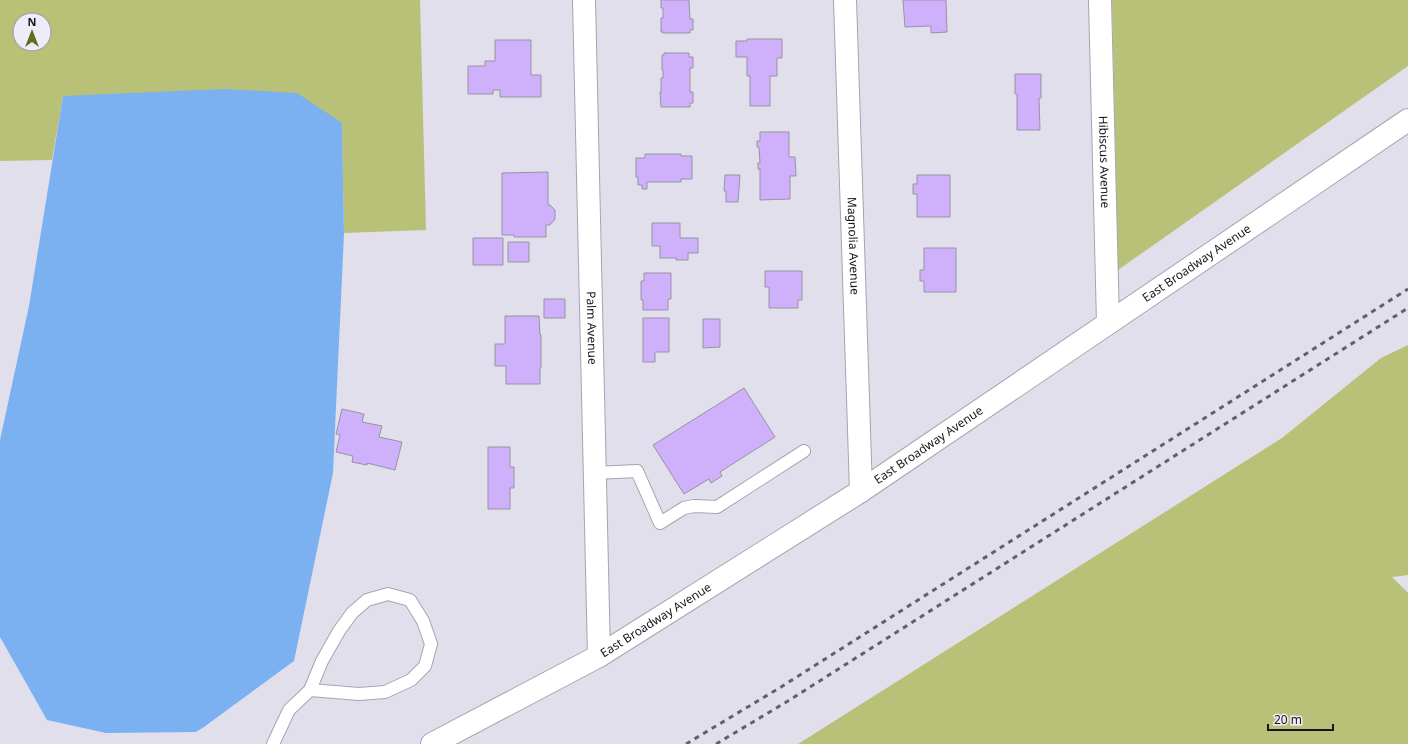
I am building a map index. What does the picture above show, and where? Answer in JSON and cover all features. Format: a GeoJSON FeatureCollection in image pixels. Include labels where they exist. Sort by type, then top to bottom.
{"type":"FeatureCollection","features":[{"type":"Feature","properties":{"kind":"street","name":"Palm Avenue"},"geometry":{"type":"LineString","coordinates":[[584,0],[599,656]]}},
{"type":"Feature","properties":{"kind":"street","name":"Magnolia Avenue"},"geometry":{"type":"LineString","coordinates":[[845,0],[861,492]]}},
{"type":"Feature","properties":{"kind":"street","name":"Hibiscus Avenue"},"geometry":{"type":"LineString","coordinates":[[1100,0],[1108,323]]}},
{"type":"Feature","properties":{"kind":"street","name":"East Broadway Avenue"},"geometry":{"type":"LineString","coordinates":[[432,744],[599,656],[861,492],[1408,120]]}},
{"type":"Feature","properties":{"kind":"lane"},"geometry":{"type":"LineString","coordinates":[[594,473],[637,471],[660,523],[684,508],[694,506],[716,507],[804,451]]}},
{"type":"Feature","properties":{"kind":"lane"},"geometry":{"type":"LineString","coordinates":[[273,744],[289,710],[310,690],[322,661],[339,631],[352,613],[367,600],[388,594],[410,600],[423,621],[431,644],[425,666],[411,680],[385,692],[359,694],[310,690]]}},
{"type":"Feature","properties":{"kind":"green space"},"geometry":{"type":"Polygon","coordinates":[[[0,0],[420,0],[426,230],[344,233],[342,123],[63,96],[52,160],[0,161],[0,0]]]}},
{"type":"Feature","properties":{"kind":"green space"},"geometry":{"type":"Polygon","coordinates":[[[1112,0],[1408,0],[1408,66],[1118,270],[1112,0]]]}},
{"type":"Feature","properties":{"kind":"green space"},"geometry":{"type":"Polygon","coordinates":[[[1408,345],[1408,575],[1392,577],[1408,593],[1408,744],[798,744],[1282,438],[1381,358],[1408,345]]]}},
{"type":"Feature","properties":{"kind":"water"},"geometry":{"type":"Polygon","coordinates":[[[225,89],[297,93],[342,123],[344,233],[333,473],[294,661],[196,732],[106,733],[47,720],[0,637],[0,440],[29,306],[63,96],[225,89]]]}},
{"type":"Feature","properties":{"kind":"building"},"geometry":{"type":"Polygon","coordinates":[[[661,0],[689,0],[690,19],[693,19],[693,30],[690,30],[690,33],[661,32],[663,8],[661,8],[661,0]]]}},
{"type":"Feature","properties":{"kind":"building"},"geometry":{"type":"Polygon","coordinates":[[[903,0],[946,0],[947,32],[931,33],[931,26],[905,27],[903,0]]]}},
{"type":"Feature","properties":{"kind":"building"},"geometry":{"type":"Polygon","coordinates":[[[747,39],[782,39],[782,58],[777,58],[777,76],[770,76],[770,106],[750,106],[750,76],[747,76],[747,57],[736,57],[736,41],[747,41],[747,39]]]}},
{"type":"Feature","properties":{"kind":"building"},"geometry":{"type":"Polygon","coordinates":[[[495,40],[531,40],[531,75],[541,75],[541,97],[500,97],[500,90],[493,90],[493,94],[468,94],[468,66],[485,66],[485,61],[495,61],[495,40]]]}},
{"type":"Feature","properties":{"kind":"building"},"geometry":{"type":"Polygon","coordinates":[[[664,53],[689,53],[689,57],[693,57],[693,68],[690,68],[690,92],[693,92],[693,103],[690,103],[690,107],[661,107],[660,92],[661,93],[661,78],[663,78],[662,55],[664,55],[664,53]]]}},
{"type":"Feature","properties":{"kind":"building"},"geometry":{"type":"Polygon","coordinates":[[[1015,74],[1041,74],[1041,98],[1039,98],[1040,130],[1017,130],[1017,94],[1015,94],[1015,74]]]}},
{"type":"Feature","properties":{"kind":"building"},"geometry":{"type":"Polygon","coordinates":[[[760,132],[789,132],[789,157],[795,157],[796,176],[790,176],[790,199],[760,200],[760,169],[758,169],[758,163],[760,163],[757,141],[760,141],[760,132]]]}},
{"type":"Feature","properties":{"kind":"building"},"geometry":{"type":"Polygon","coordinates":[[[645,154],[681,154],[681,156],[692,156],[692,179],[681,179],[681,182],[647,182],[647,189],[642,189],[642,185],[638,185],[638,177],[636,177],[636,158],[645,158],[645,154]]]}},
{"type":"Feature","properties":{"kind":"building"},"geometry":{"type":"Polygon","coordinates":[[[548,172],[548,205],[555,210],[555,219],[550,225],[546,225],[546,237],[514,237],[514,235],[502,235],[502,173],[548,172]]]}},
{"type":"Feature","properties":{"kind":"building"},"geometry":{"type":"Polygon","coordinates":[[[725,175],[740,175],[738,202],[726,202],[726,191],[724,191],[725,175]]]}},
{"type":"Feature","properties":{"kind":"building"},"geometry":{"type":"Polygon","coordinates":[[[917,175],[950,175],[950,217],[917,217],[917,194],[913,194],[913,184],[917,184],[917,175]]]}},
{"type":"Feature","properties":{"kind":"building"},"geometry":{"type":"Polygon","coordinates":[[[652,223],[680,223],[680,238],[698,238],[698,253],[688,253],[688,260],[660,258],[660,246],[652,246],[652,223]]]}},
{"type":"Feature","properties":{"kind":"building"},"geometry":{"type":"Polygon","coordinates":[[[473,238],[503,238],[503,265],[473,265],[473,238]]]}},
{"type":"Feature","properties":{"kind":"building"},"geometry":{"type":"Polygon","coordinates":[[[508,242],[529,242],[529,262],[508,262],[508,242]]]}},
{"type":"Feature","properties":{"kind":"building"},"geometry":{"type":"Polygon","coordinates":[[[924,248],[956,248],[956,292],[924,292],[924,281],[920,281],[920,270],[924,270],[924,248]]]}},
{"type":"Feature","properties":{"kind":"building"},"geometry":{"type":"Polygon","coordinates":[[[765,271],[802,271],[802,300],[798,300],[798,308],[769,308],[769,287],[765,287],[765,271]]]}},
{"type":"Feature","properties":{"kind":"building"},"geometry":{"type":"Polygon","coordinates":[[[644,273],[671,273],[671,299],[668,299],[668,310],[643,310],[643,300],[641,300],[641,281],[644,281],[644,273]]]}},
{"type":"Feature","properties":{"kind":"building"},"geometry":{"type":"Polygon","coordinates":[[[544,299],[565,299],[565,318],[544,318],[544,299]]]}},
{"type":"Feature","properties":{"kind":"building"},"geometry":{"type":"Polygon","coordinates":[[[505,316],[539,316],[541,335],[540,384],[506,384],[506,366],[495,366],[495,344],[505,344],[505,316]]]}},
{"type":"Feature","properties":{"kind":"building"},"geometry":{"type":"Polygon","coordinates":[[[643,318],[669,318],[669,352],[655,352],[655,362],[643,362],[643,318]]]}},
{"type":"Feature","properties":{"kind":"building"},"geometry":{"type":"Polygon","coordinates":[[[703,319],[720,319],[720,347],[703,348],[703,319]]]}},
{"type":"Feature","properties":{"kind":"building"},"geometry":{"type":"Polygon","coordinates":[[[744,388],[775,437],[720,472],[722,476],[711,483],[709,479],[684,494],[653,445],[744,388]]]}},
{"type":"Feature","properties":{"kind":"building"},"geometry":{"type":"Polygon","coordinates":[[[342,409],[364,414],[362,422],[382,426],[379,437],[402,442],[395,470],[367,463],[367,465],[352,462],[353,456],[336,452],[340,435],[336,434],[342,409]]]}},
{"type":"Feature","properties":{"kind":"building"},"geometry":{"type":"Polygon","coordinates":[[[488,447],[510,447],[510,467],[514,467],[514,488],[510,488],[510,509],[488,509],[488,447]]]}},
{"type":"Feature","properties":{"kind":"railway"},"geometry":{"type":"LineString","coordinates":[[686,744],[781,687],[1408,289]]}},
{"type":"Feature","properties":{"kind":"railway"},"geometry":{"type":"LineString","coordinates":[[716,744],[788,701],[1408,308]]}}]}
